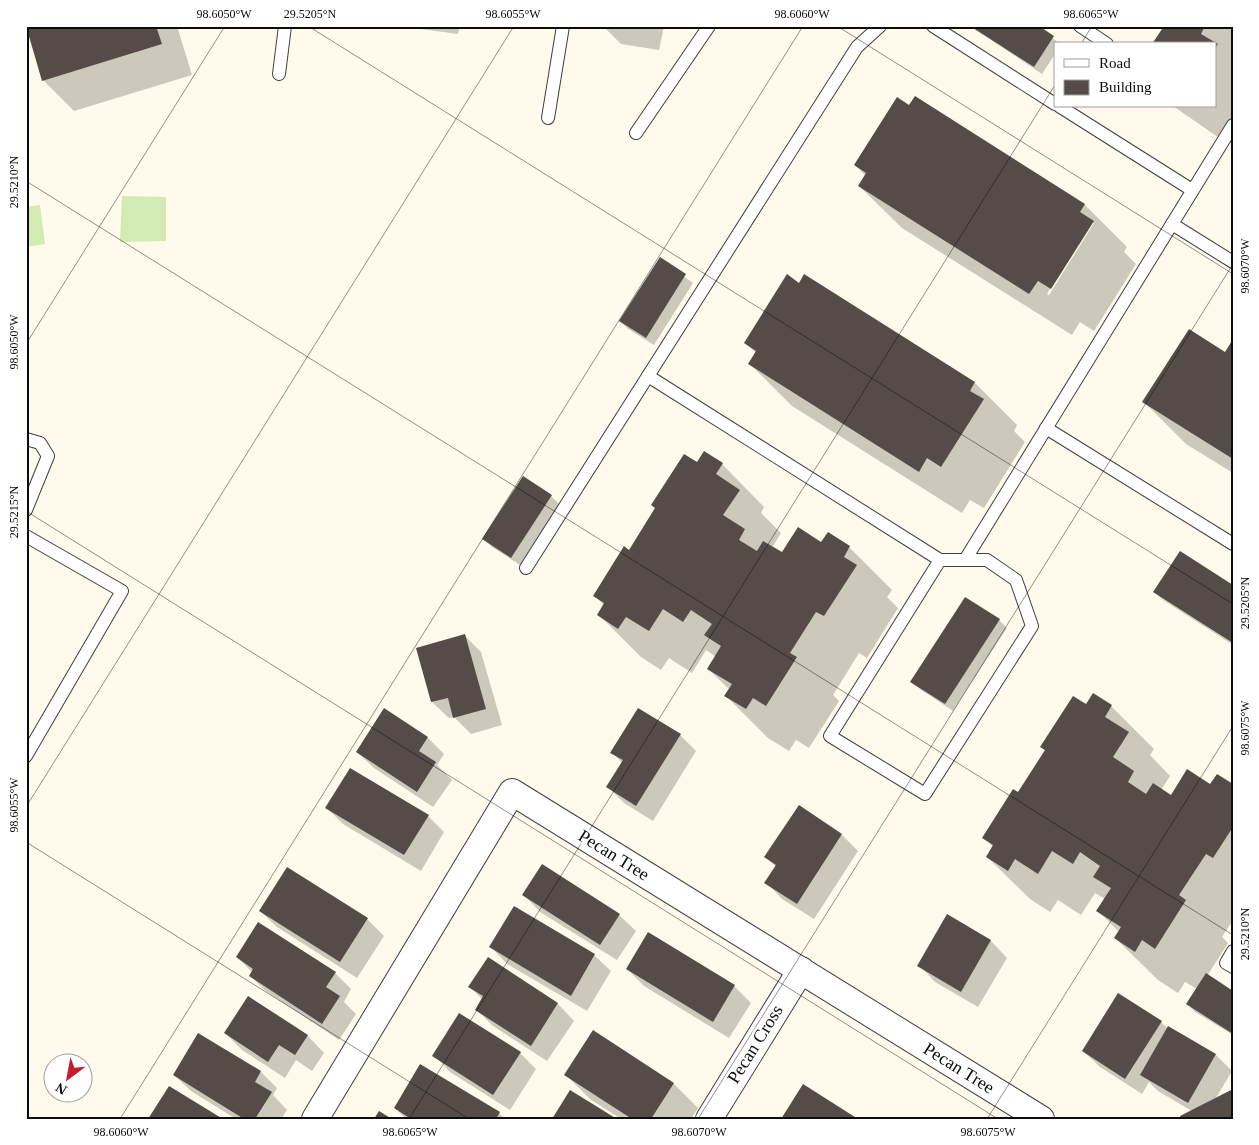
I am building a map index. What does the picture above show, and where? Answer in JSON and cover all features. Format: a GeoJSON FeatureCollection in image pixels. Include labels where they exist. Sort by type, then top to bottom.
{"type":"FeatureCollection","features":[{"type":"Feature","properties":{"kind":"street","name":"Pecan Tree"},"geometry":{"type":"LineString","coordinates":[[314,1119],[512,792],[1041,1119]]}},
{"type":"Feature","properties":{"kind":"street","name":"Pecan Cross"},"geometry":{"type":"LineString","coordinates":[[709,1119],[800,970]]}},
{"type":"Feature","properties":{"kind":"lane"},"geometry":{"type":"LineString","coordinates":[[279,74],[285,26]]}},
{"type":"Feature","properties":{"kind":"lane"},"geometry":{"type":"LineString","coordinates":[[548,118],[563,26]]}},
{"type":"Feature","properties":{"kind":"lane"},"geometry":{"type":"LineString","coordinates":[[636,133],[710,26]]}},
{"type":"Feature","properties":{"kind":"lane"},"geometry":{"type":"LineString","coordinates":[[526,568],[858,47],[880,26]]}},
{"type":"Feature","properties":{"kind":"lane"},"geometry":{"type":"LineString","coordinates":[[933,26],[1054,102]]}},
{"type":"Feature","properties":{"kind":"lane"},"geometry":{"type":"LineString","coordinates":[[1080,26],[1104,42]]}},
{"type":"Feature","properties":{"kind":"lane"},"geometry":{"type":"LineString","coordinates":[[1064,108],[1192,190]]}},
{"type":"Feature","properties":{"kind":"lane"},"geometry":{"type":"LineString","coordinates":[[965,560],[1232,128]]}},
{"type":"Feature","properties":{"kind":"lane"},"geometry":{"type":"LineString","coordinates":[[1172,224],[1233,262]]}},
{"type":"Feature","properties":{"kind":"lane"},"geometry":{"type":"LineString","coordinates":[[648,376],[940,560],[987,560],[1016,580],[1032,626],[925,794],[830,736],[940,560]]}},
{"type":"Feature","properties":{"kind":"lane"},"geometry":{"type":"LineString","coordinates":[[1046,428],[1233,544]]}},
{"type":"Feature","properties":{"kind":"lane"},"geometry":{"type":"LineString","coordinates":[[26,439],[40,443],[48,456],[26,510]]}},
{"type":"Feature","properties":{"kind":"lane"},"geometry":{"type":"LineString","coordinates":[[26,536],[122,591],[26,756]]}},
{"type":"Feature","properties":{"kind":"lane"},"geometry":{"type":"LineString","coordinates":[[1233,951],[1226,962],[1233,967]]}},
{"type":"Feature","properties":{"kind":"green space"},"geometry":{"type":"Polygon","coordinates":[[[122,196],[166,197],[166,241],[120,242],[122,196]]]}},
{"type":"Feature","properties":{"kind":"green space"},"geometry":{"type":"Polygon","coordinates":[[[40,205],[45,244],[26,247],[26,207],[40,205]]]}},
{"type":"Feature","properties":{"kind":"building"},"geometry":{"type":"Polygon","coordinates":[[[26,26],[156,26],[162,44],[42,81],[26,26]]]}},
{"type":"Feature","properties":{"kind":"building"},"geometry":{"type":"Polygon","coordinates":[[[970,26],[1039,26],[1054,36],[1034,67],[970,26]]]}},
{"type":"Feature","properties":{"kind":"building"},"geometry":{"type":"Polygon","coordinates":[[[1164,26],[1205,26],[1201,34],[1215,42],[1153,42],[1164,26]]]}},
{"type":"Feature","properties":{"kind":"building"},"geometry":{"type":"Polygon","coordinates":[[[915,96],[1085,204],[1080,212],[1094,221],[1051,289],[1038,281],[1029,294],[858,186],[866,173],[854,165],[897,97],[909,105],[915,96]]]}},
{"type":"Feature","properties":{"kind":"building"},"geometry":{"type":"Polygon","coordinates":[[[660,257],[686,274],[646,338],[619,321],[660,257]]]}},
{"type":"Feature","properties":{"kind":"building"},"geometry":{"type":"Polygon","coordinates":[[[787,274],[799,283],[804,274],[975,382],[970,391],[984,399],[941,467],[927,458],[919,472],[748,364],[756,351],[744,343],[787,274]]]}},
{"type":"Feature","properties":{"kind":"building"},"geometry":{"type":"Polygon","coordinates":[[[1189,329],[1225,352],[1233,339],[1233,459],[1142,402],[1189,329]]]}},
{"type":"Feature","properties":{"kind":"building"},"geometry":{"type":"Polygon","coordinates":[[[704,451],[723,463],[716,474],[740,490],[723,515],[745,529],[739,540],[757,551],[763,541],[782,552],[798,527],[821,542],[828,532],[850,546],[844,557],[857,565],[824,616],[816,612],[790,653],[797,657],[766,706],[753,698],[746,709],[724,696],[732,684],[707,669],[721,646],[704,635],[712,624],[691,610],[683,622],[663,609],[649,631],[626,617],[618,629],[597,615],[604,603],[593,596],[624,546],[629,550],[655,508],[651,505],[684,454],[697,462],[704,451]]]}},
{"type":"Feature","properties":{"kind":"building"},"geometry":{"type":"Polygon","coordinates":[[[523,476],[552,495],[511,558],[482,539],[523,476]]]}},
{"type":"Feature","properties":{"kind":"building"},"geometry":{"type":"Polygon","coordinates":[[[1180,551],[1233,585],[1233,643],[1153,592],[1180,551]]]}},
{"type":"Feature","properties":{"kind":"building"},"geometry":{"type":"Polygon","coordinates":[[[965,597],[1000,619],[945,704],[910,682],[965,597]]]}},
{"type":"Feature","properties":{"kind":"building"},"geometry":{"type":"Polygon","coordinates":[[[465,634],[486,709],[453,718],[448,698],[431,702],[416,648],[465,634]]]}},
{"type":"Feature","properties":{"kind":"building"},"geometry":{"type":"Polygon","coordinates":[[[1093,693],[1112,705],[1105,717],[1129,732],[1113,757],[1134,771],[1128,782],[1146,794],[1153,783],[1171,795],[1187,769],[1210,784],[1217,774],[1233,784],[1233,827],[1213,858],[1206,854],[1179,895],[1186,900],[1155,949],[1142,940],[1135,952],[1114,938],[1121,927],[1096,911],[1111,888],[1093,877],[1100,866],[1080,852],[1073,864],[1052,851],[1038,874],[1015,859],[1008,871],[986,857],[993,845],[982,838],[1013,789],[1018,792],[1045,750],[1040,747],[1073,696],[1086,704],[1093,693]]]}},
{"type":"Feature","properties":{"kind":"building"},"geometry":{"type":"Polygon","coordinates":[[[384,708],[428,737],[419,751],[436,762],[417,792],[356,752],[384,708]]]}},
{"type":"Feature","properties":{"kind":"building"},"geometry":{"type":"Polygon","coordinates":[[[638,708],[681,734],[636,806],[606,787],[623,760],[610,753],[638,708]]]}},
{"type":"Feature","properties":{"kind":"building"},"geometry":{"type":"Polygon","coordinates":[[[350,768],[429,815],[404,855],[325,808],[350,768]]]}},
{"type":"Feature","properties":{"kind":"building"},"geometry":{"type":"Polygon","coordinates":[[[799,805],[842,834],[797,904],[764,883],[776,865],[764,857],[799,805]]]}},
{"type":"Feature","properties":{"kind":"building"},"geometry":{"type":"Polygon","coordinates":[[[542,864],[620,914],[600,945],[522,895],[542,864]]]}},
{"type":"Feature","properties":{"kind":"building"},"geometry":{"type":"Polygon","coordinates":[[[287,867],[368,918],[340,962],[259,911],[287,867]]]}},
{"type":"Feature","properties":{"kind":"building"},"geometry":{"type":"Polygon","coordinates":[[[514,906],[595,954],[571,996],[489,947],[514,906]]]}},
{"type":"Feature","properties":{"kind":"building"},"geometry":{"type":"Polygon","coordinates":[[[947,914],[991,940],[961,992],[917,966],[947,914]]]}},
{"type":"Feature","properties":{"kind":"building"},"geometry":{"type":"Polygon","coordinates":[[[258,922],[336,972],[326,987],[340,996],[322,1024],[249,976],[253,969],[236,957],[258,922]]]}},
{"type":"Feature","properties":{"kind":"building"},"geometry":{"type":"Polygon","coordinates":[[[648,932],[735,985],[713,1022],[626,969],[648,932]]]}},
{"type":"Feature","properties":{"kind":"building"},"geometry":{"type":"Polygon","coordinates":[[[488,957],[558,1003],[531,1046],[475,1010],[483,996],[468,987],[488,957]]]}},
{"type":"Feature","properties":{"kind":"building"},"geometry":{"type":"Polygon","coordinates":[[[1206,973],[1233,991],[1233,1034],[1186,1004],[1206,973]]]}},
{"type":"Feature","properties":{"kind":"building"},"geometry":{"type":"Polygon","coordinates":[[[1118,993],[1162,1021],[1125,1079],[1082,1051],[1118,993]]]}},
{"type":"Feature","properties":{"kind":"building"},"geometry":{"type":"Polygon","coordinates":[[[248,996],[308,1035],[295,1055],[279,1045],[268,1062],[224,1033],[248,996]]]}},
{"type":"Feature","properties":{"kind":"building"},"geometry":{"type":"Polygon","coordinates":[[[459,1013],[521,1052],[493,1095],[432,1056],[459,1013]]]}},
{"type":"Feature","properties":{"kind":"building"},"geometry":{"type":"Polygon","coordinates":[[[1168,1026],[1216,1054],[1188,1103],[1140,1075],[1168,1026]]]}},
{"type":"Feature","properties":{"kind":"building"},"geometry":{"type":"Polygon","coordinates":[[[593,1030],[674,1083],[651,1119],[632,1119],[564,1075],[593,1030]]]}},
{"type":"Feature","properties":{"kind":"building"},"geometry":{"type":"Polygon","coordinates":[[[198,1033],[261,1071],[255,1082],[272,1092],[255,1119],[244,1119],[173,1075],[198,1033]]]}},
{"type":"Feature","properties":{"kind":"building"},"geometry":{"type":"Polygon","coordinates":[[[420,1064],[500,1112],[496,1119],[411,1119],[394,1108],[420,1064]]]}},
{"type":"Feature","properties":{"kind":"building"},"geometry":{"type":"Polygon","coordinates":[[[803,1084],[858,1119],[781,1119],[803,1084]]]}},
{"type":"Feature","properties":{"kind":"building"},"geometry":{"type":"Polygon","coordinates":[[[169,1086],[223,1119],[148,1119],[169,1086]]]}},
{"type":"Feature","properties":{"kind":"building"},"geometry":{"type":"Polygon","coordinates":[[[1233,1089],[1233,1119],[1181,1119],[1180,1116],[1233,1089]]]}},
{"type":"Feature","properties":{"kind":"building"},"geometry":{"type":"Polygon","coordinates":[[[570,1090],[617,1119],[552,1119],[570,1090]]]}},
{"type":"Feature","properties":{"kind":"building"},"geometry":{"type":"Polygon","coordinates":[[[379,1111],[392,1119],[374,1119],[379,1111]]]}}]}
